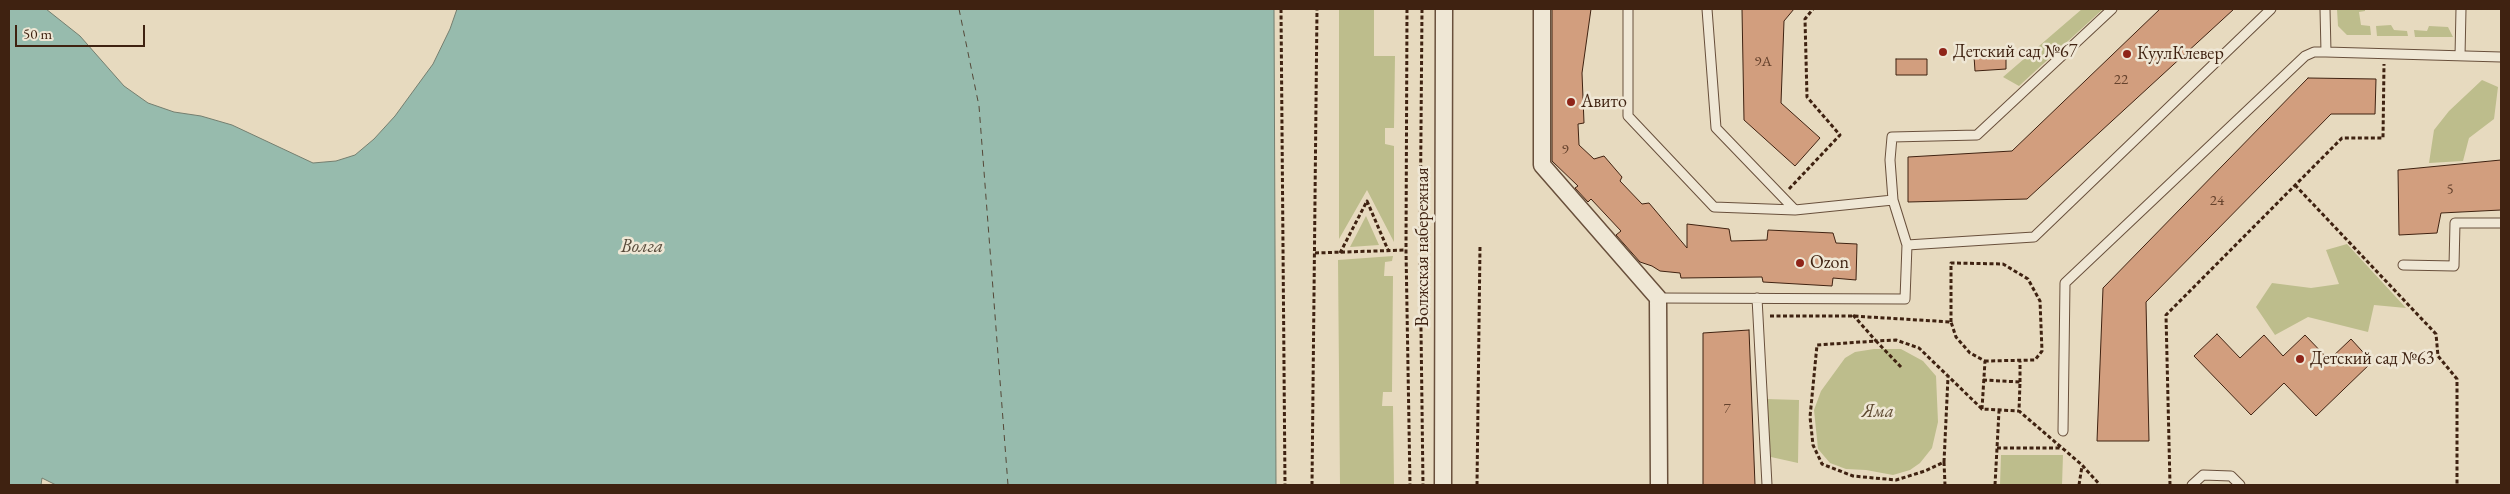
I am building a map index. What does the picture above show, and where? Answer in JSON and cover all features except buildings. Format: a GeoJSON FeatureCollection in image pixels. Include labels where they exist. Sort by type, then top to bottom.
{"type":"FeatureCollection","features":[{"type":"Feature","properties":{"kind":"street","name":"Волжская набережная"},"geometry":{"type":"LineString","coordinates":[[1443,485],[1444,9]]}},
{"type":"Feature","properties":{"kind":"street"},"geometry":{"type":"LineString","coordinates":[[1542,9],[1542,165],[1658,298],[1659,485]]}},
{"type":"Feature","properties":{"kind":"lane"},"geometry":{"type":"LineString","coordinates":[[1628,9],[1628,116],[1714,207],[1795,210],[1893,200]]}},
{"type":"Feature","properties":{"kind":"lane"},"geometry":{"type":"LineString","coordinates":[[1707,9],[1716,128],[1795,210]]}},
{"type":"Feature","properties":{"kind":"lane"},"geometry":{"type":"LineString","coordinates":[[1658,298],[1904,299],[1907,245],[1893,200],[1890,160],[1892,137],[1977,135],[2112,9]]}},
{"type":"Feature","properties":{"kind":"lane"},"geometry":{"type":"LineString","coordinates":[[1907,245],[2034,237],[2271,9]]}},
{"type":"Feature","properties":{"kind":"lane"},"geometry":{"type":"LineString","coordinates":[[2325,9],[2326,52]]}},
{"type":"Feature","properties":{"kind":"lane"},"geometry":{"type":"LineString","coordinates":[[2460,56],[2461,9]]}},
{"type":"Feature","properties":{"kind":"lane"},"geometry":{"type":"LineString","coordinates":[[2063,431],[2065,283],[2305,56],[2314,52],[2326,52],[2501,57]]}},
{"type":"Feature","properties":{"kind":"lane"},"geometry":{"type":"LineString","coordinates":[[2403,265],[2454,266],[2455,223],[2501,223]]}},
{"type":"Feature","properties":{"kind":"lane"},"geometry":{"type":"LineString","coordinates":[[1757,298],[1767,485]]}},
{"type":"Feature","properties":{"kind":"lane"},"geometry":{"type":"LineString","coordinates":[[2192,485],[2204,475],[2231,476],[2240,485]]}},
{"type":"Feature","properties":{"kind":"path"},"geometry":{"type":"LineString","coordinates":[[1281,9],[1285,485]]}},
{"type":"Feature","properties":{"kind":"path"},"geometry":{"type":"LineString","coordinates":[[1312,485],[1317,9]]}},
{"type":"Feature","properties":{"kind":"path"},"geometry":{"type":"LineString","coordinates":[[1407,9],[1406,250],[1410,485]]}},
{"type":"Feature","properties":{"kind":"path"},"geometry":{"type":"LineString","coordinates":[[1422,9],[1420,250],[1423,485]]}},
{"type":"Feature","properties":{"kind":"path"},"geometry":{"type":"LineString","coordinates":[[1782,196],[1840,135],[1807,97],[1805,19],[1813,9]]}},
{"type":"Feature","properties":{"kind":"path"},"geometry":{"type":"LineString","coordinates":[[2170,485],[2166,315],[2342,138],[2382,138],[2384,53]]}},
{"type":"Feature","properties":{"kind":"path"},"geometry":{"type":"LineString","coordinates":[[2295,185],[2436,334],[2438,356],[2457,379],[2457,485]]}},
{"type":"Feature","properties":{"kind":"path"},"geometry":{"type":"LineString","coordinates":[[1340,253],[1367,201],[1388,250]]}},
{"type":"Feature","properties":{"kind":"path"},"geometry":{"type":"LineString","coordinates":[[1477,485],[1480,246]]}},
{"type":"Feature","properties":{"kind":"path"},"geometry":{"type":"LineString","coordinates":[[1315,254],[1406,250]]}},
{"type":"Feature","properties":{"kind":"path"},"geometry":{"type":"LineString","coordinates":[[1951,263],[2003,264],[2028,279],[2040,301],[2042,352],[2035,360],[2020,361],[1985,361],[1970,353],[1956,337],[1951,322],[1951,263]]}},
{"type":"Feature","properties":{"kind":"path"},"geometry":{"type":"LineString","coordinates":[[1838,298],[1901,367]]}},
{"type":"Feature","properties":{"kind":"path"},"geometry":{"type":"LineString","coordinates":[[1758,316],[1853,316],[1951,322]]}},
{"type":"Feature","properties":{"kind":"path"},"geometry":{"type":"LineString","coordinates":[[1944,462],[1896,480],[1853,476],[1822,464],[1813,445],[1810,417],[1817,346],[1896,340],[1919,348],[1982,409],[2019,411],[2082,465],[2100,485]]}},
{"type":"Feature","properties":{"kind":"path"},"geometry":{"type":"LineString","coordinates":[[1982,409],[1985,361]]}},
{"type":"Feature","properties":{"kind":"path"},"geometry":{"type":"LineString","coordinates":[[2019,411],[2020,361]]}},
{"type":"Feature","properties":{"kind":"path"},"geometry":{"type":"LineString","coordinates":[[1945,485],[1944,462],[1948,377]]}},
{"type":"Feature","properties":{"kind":"path"},"geometry":{"type":"LineString","coordinates":[[1983,380],[2020,382]]}},
{"type":"Feature","properties":{"kind":"path"},"geometry":{"type":"LineString","coordinates":[[1995,485],[1998,410]]}},
{"type":"Feature","properties":{"kind":"path"},"geometry":{"type":"LineString","coordinates":[[1996,448],[2061,448]]}},
{"type":"Feature","properties":{"kind":"path"},"geometry":{"type":"LineString","coordinates":[[2079,485],[2082,465]]}},
{"type":"Feature","properties":{"kind":"green space"},"geometry":{"type":"Polygon","coordinates":[[[1339,9],[1374,9],[1374,56],[1395,56],[1394,128],[1385,128],[1385,144],[1394,146],[1394,242],[1367,190],[1339,239],[1339,9]]]}},
{"type":"Feature","properties":{"kind":"green space"},"geometry":{"type":"Polygon","coordinates":[[[2082,9],[2103,9],[2019,86],[2003,77],[2082,9]]]}},
{"type":"Feature","properties":{"kind":"green space"},"geometry":{"type":"Polygon","coordinates":[[[2337,9],[2365,9],[2365,11],[2359,12],[2361,25],[2370,26],[2371,35],[2347,35],[2338,26],[2337,9]]]}},
{"type":"Feature","properties":{"kind":"green space"},"geometry":{"type":"Polygon","coordinates":[[[2391,25],[2394,30],[2407,31],[2408,36],[2377,36],[2376,26],[2391,25]]]}},
{"type":"Feature","properties":{"kind":"green space"},"geometry":{"type":"Polygon","coordinates":[[[2429,26],[2448,27],[2453,37],[2415,37],[2414,30],[2427,31],[2429,26]]]}},
{"type":"Feature","properties":{"kind":"green space"},"geometry":{"type":"Polygon","coordinates":[[[2482,80],[2498,87],[2494,119],[2469,138],[2463,161],[2429,163],[2434,130],[2449,111],[2482,80]]]}},
{"type":"Feature","properties":{"kind":"green space"},"geometry":{"type":"Polygon","coordinates":[[[1366,216],[1379,245],[1350,247],[1366,216]]]}},
{"type":"Feature","properties":{"kind":"green space"},"geometry":{"type":"Polygon","coordinates":[[[2347,244],[2406,308],[2374,305],[2368,332],[2308,317],[2275,335],[2256,307],[2272,283],[2311,288],[2339,284],[2326,250],[2347,244]]]}},
{"type":"Feature","properties":{"kind":"green space"},"geometry":{"type":"Polygon","coordinates":[[[1393,256],[1392,261],[1385,262],[1384,276],[1393,276],[1392,392],[1383,392],[1382,406],[1393,406],[1394,485],[1340,485],[1338,260],[1393,256]]]}},
{"type":"Feature","properties":{"kind":"green space","name":"Яма"},"geometry":{"type":"Polygon","coordinates":[[[1874,349],[1901,349],[1923,361],[1936,376],[1938,422],[1932,448],[1920,463],[1910,470],[1893,475],[1866,470],[1846,469],[1830,463],[1818,449],[1814,410],[1821,391],[1845,358],[1855,352],[1874,349]]]}},
{"type":"Feature","properties":{"kind":"green space"},"geometry":{"type":"Polygon","coordinates":[[[1766,399],[1799,400],[1798,463],[1771,457],[1766,399]]]}},
{"type":"Feature","properties":{"kind":"green space"},"geometry":{"type":"Polygon","coordinates":[[[2001,455],[2063,455],[2062,485],[2000,485],[2001,455]]]}},
{"type":"Feature","properties":{"kind":"water","name":"Волга"},"geometry":{"type":"Polygon","coordinates":[[[9,9],[46,9],[80,36],[124,86],[148,103],[174,112],[201,116],[232,125],[313,163],[336,161],[355,155],[374,139],[395,116],[433,64],[450,29],[457,9],[1274,9],[1276,485],[56,485],[42,478],[41,485],[9,485],[9,9]]]}},
{"type":"Feature","properties":{"kind":"ferry route"},"geometry":{"type":"LineString","coordinates":[[959,9],[979,106],[1008,485]]}},
{"type":"Feature","properties":{"kind":"place","name":"Детский сад №67"},"geometry":{"type":"Point","coordinates":[1943,52]}},
{"type":"Feature","properties":{"kind":"place","name":"КуулКлевер"},"geometry":{"type":"Point","coordinates":[2127,54]}},
{"type":"Feature","properties":{"kind":"place","name":"Авито"},"geometry":{"type":"Point","coordinates":[1571,102]}},
{"type":"Feature","properties":{"kind":"place","name":"Ozon"},"geometry":{"type":"Point","coordinates":[1800,263]}},
{"type":"Feature","properties":{"kind":"place","name":"Детский сад №63"},"geometry":{"type":"Point","coordinates":[2300,359]}}]}
